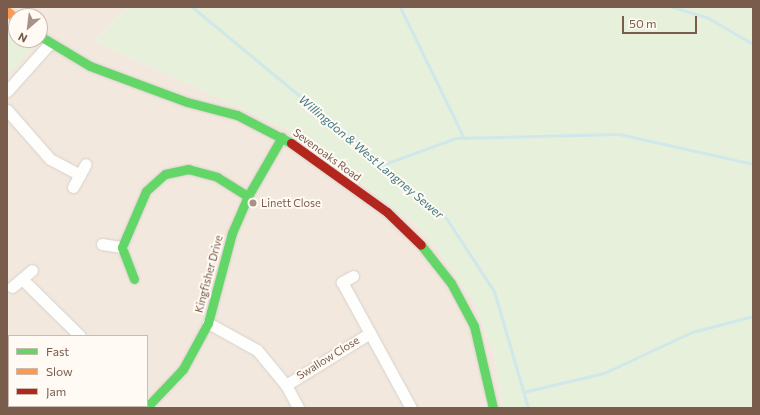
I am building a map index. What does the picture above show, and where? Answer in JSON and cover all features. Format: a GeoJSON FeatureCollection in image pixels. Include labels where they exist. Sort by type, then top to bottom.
{"type":"FeatureCollection","features":[{"type":"Feature","properties":{"kind":"street"},"geometry":{"type":"LineString","coordinates":[[7,91],[50,43]]}},
{"type":"Feature","properties":{"kind":"street","name":"Sevenoaks Road"},"geometry":{"type":"LineString","coordinates":[[50,43],[122,79],[237,115],[282,137],[386,212],[423,247],[451,283],[474,326],[494,408]]}},
{"type":"Feature","properties":{"kind":"street"},"geometry":{"type":"LineString","coordinates":[[7,110],[50,159],[80,175]]}},
{"type":"Feature","properties":{"kind":"street","name":"Kingfisher Drive"},"geometry":{"type":"LineString","coordinates":[[148,406],[183,369],[208,323],[232,233],[248,196],[282,137]]}},
{"type":"Feature","properties":{"kind":"street"},"geometry":{"type":"LineString","coordinates":[[73,187],[86,164]]}},
{"type":"Feature","properties":{"kind":"street"},"geometry":{"type":"LineString","coordinates":[[134,278],[122,246],[134,212],[146,191],[165,174],[188,169],[217,177],[248,196]]}},
{"type":"Feature","properties":{"kind":"street"},"geometry":{"type":"LineString","coordinates":[[102,244],[122,246]]}},
{"type":"Feature","properties":{"kind":"street"},"geometry":{"type":"LineString","coordinates":[[12,287],[32,270]]}},
{"type":"Feature","properties":{"kind":"street","name":"Swallow Close"},"geometry":{"type":"LineString","coordinates":[[353,276],[342,282],[411,408]]}},
{"type":"Feature","properties":{"kind":"street"},"geometry":{"type":"LineString","coordinates":[[22,279],[79,335]]}},
{"type":"Feature","properties":{"kind":"street"},"geometry":{"type":"LineString","coordinates":[[208,323],[257,350],[286,385],[298,408]]}},
{"type":"Feature","properties":{"kind":"street","name":"Swallow Close"},"geometry":{"type":"LineString","coordinates":[[286,385],[370,333]]}},
{"type":"Feature","properties":{"kind":"shaded area"},"geometry":{"type":"Polygon","coordinates":[[[7,7],[129,7],[95,41],[295,133],[423,230],[476,305],[494,354],[503,408],[7,408],[7,7]]]}},
{"type":"Feature","properties":{"kind":"green space"},"geometry":{"type":"Polygon","coordinates":[[[129,7],[753,7],[753,408],[503,408],[494,354],[476,305],[423,230],[295,133],[95,41],[129,7]]]}},
{"type":"Feature","properties":{"kind":"green space"},"geometry":{"type":"Polygon","coordinates":[[[7,18],[8,48],[32,48],[7,75],[7,18]]]}},
{"type":"Feature","properties":{"kind":"waterway","name":"Willingdon & West Langney Sewer"},"geometry":{"type":"LineString","coordinates":[[192,7],[444,215],[494,291],[528,408]]}},
{"type":"Feature","properties":{"kind":"waterway"},"geometry":{"type":"LineString","coordinates":[[400,7],[464,138]]}},
{"type":"Feature","properties":{"kind":"waterway"},"geometry":{"type":"LineString","coordinates":[[673,7],[708,18],[753,44]]}},
{"type":"Feature","properties":{"kind":"waterway"},"geometry":{"type":"LineString","coordinates":[[379,166],[456,138],[619,134],[753,164]]}},
{"type":"Feature","properties":{"kind":"waterway"},"geometry":{"type":"LineString","coordinates":[[523,392],[604,373],[692,332],[753,316]]}},
{"type":"Feature","properties":{"kind":"traffic: fast"},"geometry":{"type":"LineString","coordinates":[[48,41],[90,66],[187,102],[237,115],[291,143]]}},
{"type":"Feature","properties":{"kind":"traffic: fast"},"geometry":{"type":"LineString","coordinates":[[148,406],[183,369],[208,323],[232,233],[248,196],[282,137]]}},
{"type":"Feature","properties":{"kind":"traffic: fast"},"geometry":{"type":"LineString","coordinates":[[134,279],[122,247],[146,191],[165,174],[188,169],[217,177],[248,196]]}},
{"type":"Feature","properties":{"kind":"traffic: fast"},"geometry":{"type":"LineString","coordinates":[[421,245],[451,283],[474,326],[493,408]]}},
{"type":"Feature","properties":{"kind":"traffic: jam"},"geometry":{"type":"LineString","coordinates":[[291,143],[387,212],[421,245]]}},
{"type":"Feature","properties":{"kind":"place","name":"Linett Close"},"geometry":{"type":"Point","coordinates":[253,203]}}]}
